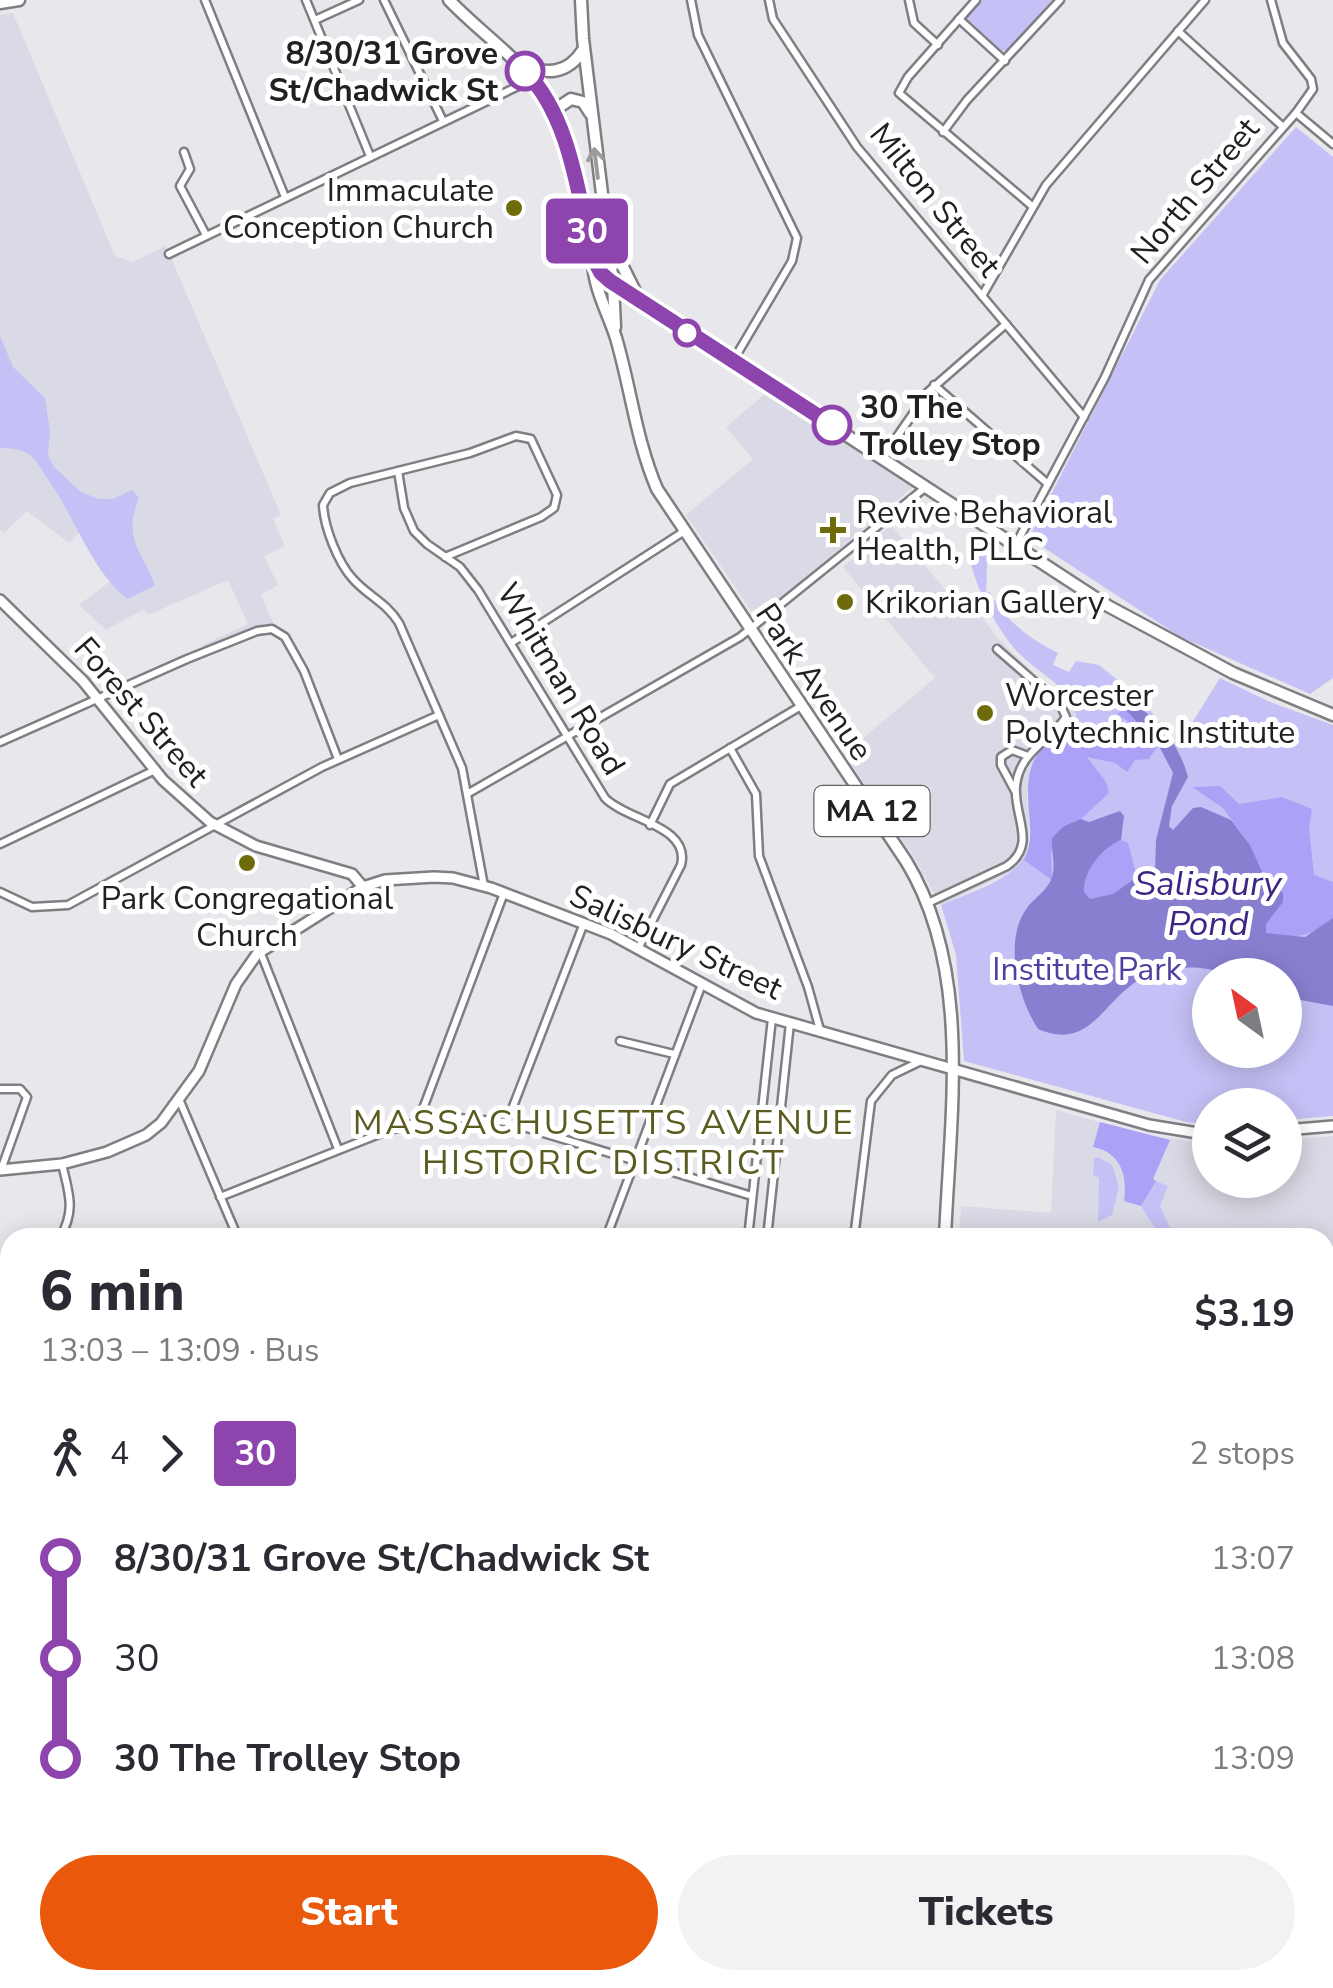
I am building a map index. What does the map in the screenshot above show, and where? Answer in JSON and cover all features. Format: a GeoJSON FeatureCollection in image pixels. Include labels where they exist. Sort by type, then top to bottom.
{"type":"FeatureCollection","features":[{"type":"Feature","properties":{"kind":"main road"},"geometry":{"type":"LineString","coordinates":[[0,3],[19,0]]}},
{"type":"Feature","properties":{"kind":"main road","name":"MA 12"},"geometry":{"type":"LineString","coordinates":[[449,0],[532,79],[556,118],[593,258]]}},
{"type":"Feature","properties":{"kind":"main road","name":"MA 12"},"geometry":{"type":"LineString","coordinates":[[581,0],[613,283]]}},
{"type":"Feature","properties":{"kind":"main road"},"geometry":{"type":"LineString","coordinates":[[515,61],[550,73],[573,64],[584,50]]}},
{"type":"Feature","properties":{"kind":"main road"},"geometry":{"type":"LineString","coordinates":[[556,118],[558,108],[571,100],[583,102],[591,114]]}},
{"type":"Feature","properties":{"kind":"main road"},"geometry":{"type":"LineString","coordinates":[[603,212],[618,260],[640,300]]}},
{"type":"Feature","properties":{"kind":"main road"},"geometry":{"type":"LineString","coordinates":[[593,258],[601,273],[613,283],[1147,630],[1264,688],[1333,715]]}},
{"type":"Feature","properties":{"kind":"main road","name":"Park Avenue"},"geometry":{"type":"LineString","coordinates":[[593,258],[644,461],[656,489],[899,850],[928,903],[946,970],[952,1069],[944,1228]]}},
{"type":"Feature","properties":{"kind":"main road","name":"Park Avenue"},"geometry":{"type":"LineString","coordinates":[[613,283],[616,338]]}},
{"type":"Feature","properties":{"kind":"main road","name":"Forest Street"},"geometry":{"type":"LineString","coordinates":[[0,600],[61,657],[155,770],[214,824],[256,846],[352,874],[363,887]]}},
{"type":"Feature","properties":{"kind":"main road","name":"Salisbury Street"},"geometry":{"type":"LineString","coordinates":[[1,1170],[62,1164],[137,1140],[161,1123],[206,1060],[238,979],[260,951],[363,887],[384,880],[434,876],[484,886],[584,923],[639,947],[748,1010],[1148,1125],[1192,1132]]}},
{"type":"Feature","properties":{"kind":"main road"},"geometry":{"type":"LineString","coordinates":[[1302,1129],[1333,1126]]}},
{"type":"Feature","properties":{"kind":"street"},"geometry":{"type":"LineString","coordinates":[[205,0],[284,197]]}},
{"type":"Feature","properties":{"kind":"street"},"geometry":{"type":"LineString","coordinates":[[306,0],[370,156]]}},
{"type":"Feature","properties":{"kind":"street"},"geometry":{"type":"LineString","coordinates":[[314,20],[359,0]]}},
{"type":"Feature","properties":{"kind":"street"},"geometry":{"type":"LineString","coordinates":[[384,0],[444,122]]}},
{"type":"Feature","properties":{"kind":"street"},"geometry":{"type":"LineString","coordinates":[[692,0],[698,34],[797,238],[797,250],[780,285],[733,362]]}},
{"type":"Feature","properties":{"kind":"street","name":"Milton Street"},"geometry":{"type":"LineString","coordinates":[[768,0],[773,19],[857,147],[1084,417]]}},
{"type":"Feature","properties":{"kind":"street"},"geometry":{"type":"LineString","coordinates":[[909,0],[914,23],[938,44]]}},
{"type":"Feature","properties":{"kind":"street"},"geometry":{"type":"LineString","coordinates":[[976,0],[898,89],[914,109],[1032,206]]}},
{"type":"Feature","properties":{"kind":"street"},"geometry":{"type":"LineString","coordinates":[[942,132],[1060,0]]}},
{"type":"Feature","properties":{"kind":"street"},"geometry":{"type":"LineString","coordinates":[[982,296],[1032,206],[1057,171],[1204,0]]}},
{"type":"Feature","properties":{"kind":"street","name":"North Street"},"geometry":{"type":"LineString","coordinates":[[1015,546],[1084,417],[1150,280],[1296,113],[1313,88],[1283,43],[1271,0]]}},
{"type":"Feature","properties":{"kind":"street"},"geometry":{"type":"LineString","coordinates":[[959,19],[1006,60]]}},
{"type":"Feature","properties":{"kind":"street"},"geometry":{"type":"LineString","coordinates":[[1178,31],[1282,126]]}},
{"type":"Feature","properties":{"kind":"street"},"geometry":{"type":"LineString","coordinates":[[169,254],[532,79]]}},
{"type":"Feature","properties":{"kind":"street"},"geometry":{"type":"LineString","coordinates":[[1296,113],[1333,144]]}},
{"type":"Feature","properties":{"kind":"street"},"geometry":{"type":"LineString","coordinates":[[184,152],[190,168],[180,186],[206,236]]}},
{"type":"Feature","properties":{"kind":"street"},"geometry":{"type":"LineString","coordinates":[[882,458],[934,385],[1006,324]]}},
{"type":"Feature","properties":{"kind":"street"},"geometry":{"type":"LineString","coordinates":[[934,385],[1048,484]]}},
{"type":"Feature","properties":{"kind":"street"},"geometry":{"type":"LineString","coordinates":[[446,557],[553,510],[557,495],[537,446],[527,436],[334,490],[325,500],[324,514],[350,576],[400,623],[462,768],[484,886]]}},
{"type":"Feature","properties":{"kind":"street","name":"Whitman Road"},"geometry":{"type":"LineString","coordinates":[[398,472],[411,525],[424,541],[465,572],[604,798],[617,809],[675,838],[684,855],[639,947]]}},
{"type":"Feature","properties":{"kind":"street"},"geometry":{"type":"LineString","coordinates":[[467,794],[750,631],[926,486]]}},
{"type":"Feature","properties":{"kind":"street"},"geometry":{"type":"LineString","coordinates":[[511,643],[683,532]]}},
{"type":"Feature","properties":{"kind":"street"},"geometry":{"type":"LineString","coordinates":[[0,742],[187,658],[258,631],[278,630],[288,640],[304,672],[338,760]]}},
{"type":"Feature","properties":{"kind":"street"},"geometry":{"type":"LineString","coordinates":[[928,903],[1007,866],[1018,857],[1024,839],[1016,781],[1028,756],[1063,722],[1066,713],[997,649]]}},
{"type":"Feature","properties":{"kind":"street"},"geometry":{"type":"LineString","coordinates":[[650,825],[670,784],[801,706]]}},
{"type":"Feature","properties":{"kind":"street"},"geometry":{"type":"LineString","coordinates":[[0,892],[32,907],[68,905],[338,760],[439,715]]}},
{"type":"Feature","properties":{"kind":"street"},"geometry":{"type":"LineString","coordinates":[[730,748],[756,794],[759,856],[808,987],[820,1031]]}},
{"type":"Feature","properties":{"kind":"street"},"geometry":{"type":"LineString","coordinates":[[1016,794],[1000,765],[1001,756],[1012,750],[1028,756]]}},
{"type":"Feature","properties":{"kind":"street"},"geometry":{"type":"LineString","coordinates":[[0,844],[155,770]]}},
{"type":"Feature","properties":{"kind":"street"},"geometry":{"type":"LineString","coordinates":[[418,1122],[504,893]]}},
{"type":"Feature","properties":{"kind":"street"},"geometry":{"type":"LineString","coordinates":[[507,1122],[584,923]]}},
{"type":"Feature","properties":{"kind":"street"},"geometry":{"type":"LineString","coordinates":[[260,951],[338,1149]]}},
{"type":"Feature","properties":{"kind":"street"},"geometry":{"type":"LineString","coordinates":[[610,1228],[702,984]]}},
{"type":"Feature","properties":{"kind":"street"},"geometry":{"type":"LineString","coordinates":[[749,1228],[772,1018]]}},
{"type":"Feature","properties":{"kind":"street"},"geometry":{"type":"LineString","coordinates":[[768,1228],[790,1023]]}},
{"type":"Feature","properties":{"kind":"street"},"geometry":{"type":"LineString","coordinates":[[620,1041],[674,1054]]}},
{"type":"Feature","properties":{"kind":"street"},"geometry":{"type":"LineString","coordinates":[[855,1228],[871,1101],[892,1075],[924,1061]]}},
{"type":"Feature","properties":{"kind":"street"},"geometry":{"type":"LineString","coordinates":[[0,1089],[20,1089],[27,1097],[1,1170]]}},
{"type":"Feature","properties":{"kind":"street"},"geometry":{"type":"LineString","coordinates":[[179,1099],[234,1228]]}},
{"type":"Feature","properties":{"kind":"street"},"geometry":{"type":"LineString","coordinates":[[220,1197],[338,1149],[418,1122],[458,1118],[507,1122],[752,1196]]}},
{"type":"Feature","properties":{"kind":"street"},"geometry":{"type":"LineString","coordinates":[[62,1164],[71,1206],[65,1228]]}},
{"type":"Feature","properties":{"kind":"shaded area"},"geometry":{"type":"Polygon","coordinates":[[[13,13],[115,256],[132,262],[166,246],[281,515],[273,519],[285,546],[264,556],[278,585],[261,595],[274,625],[206,652],[202,645],[248,624],[228,580],[148,615],[144,609],[106,630],[79,605],[116,577],[80,532],[69,543],[27,511],[4,533],[0,530],[0,15],[13,13]]]}},
{"type":"Feature","properties":{"kind":"shaded area"},"geometry":{"type":"Polygon","coordinates":[[[766,393],[913,487],[763,613],[759,608],[752,612],[686,515],[753,459],[726,427],[766,393]]]}},
{"type":"Feature","properties":{"kind":"shaded area","name":"Worcester Polytechnic Institute"},"geometry":{"type":"Polygon","coordinates":[[[891,525],[964,612],[974,605],[995,635],[1045,685],[1071,702],[1075,710],[1074,720],[1034,763],[1027,795],[1030,849],[1024,860],[1013,871],[941,905],[912,854],[844,754],[935,678],[843,567],[891,525]]]}},
{"type":"Feature","properties":{"kind":"shaded area"},"geometry":{"type":"Polygon","coordinates":[[[1124,708],[1158,745],[1149,759],[1135,760],[1127,772],[1115,763],[1087,757],[1106,782],[1109,793],[1081,819],[1064,826],[1051,852],[1052,880],[1024,860],[1030,835],[1031,768],[1040,752],[1063,733],[1085,747],[1144,740],[1133,725],[1117,714],[1124,708]]]}},
{"type":"Feature","properties":{"kind":"shaded area"},"geometry":{"type":"Polygon","coordinates":[[[1220,786],[1239,804],[1282,797],[1312,809],[1309,828],[1314,875],[1333,882],[1333,918],[1302,935],[1266,933],[1266,924],[1283,894],[1265,878],[1250,845],[1223,808],[1192,787],[1220,786]]]}},
{"type":"Feature","properties":{"kind":"shaded area"},"geometry":{"type":"Polygon","coordinates":[[[1121,840],[1128,843],[1137,877],[1113,895],[1090,899],[1084,892],[1091,868],[1101,854],[1121,840]]]}},
{"type":"Feature","properties":{"kind":"shaded area"},"geometry":{"type":"Polygon","coordinates":[[[1056,1110],[1145,1135],[1192,1142],[1192,1198],[1302,1198],[1302,1139],[1333,1136],[1333,1228],[960,1228],[961,1206],[1051,1213],[1056,1110]]]}},
{"type":"Feature","properties":{"kind":"shaded area"},"geometry":{"type":"Polygon","coordinates":[[[1100,1122],[1170,1140],[1153,1179],[1156,1181],[1141,1206],[1124,1201],[1125,1182],[1116,1159],[1093,1147],[1100,1122]]]}},
{"type":"Feature","properties":{"kind":"green space"},"geometry":{"type":"Polygon","coordinates":[[[982,0],[1052,0],[1010,49],[1002,51],[966,18],[982,0]]]}},
{"type":"Feature","properties":{"kind":"green space"},"geometry":{"type":"Polygon","coordinates":[[[1296,127],[1333,157],[1333,678],[1310,694],[1179,636],[1029,538],[1160,280],[1296,127]]]}},
{"type":"Feature","properties":{"kind":"green space"},"geometry":{"type":"Polygon","coordinates":[[[0,336],[13,367],[45,398],[50,431],[48,455],[53,466],[81,492],[99,499],[113,499],[132,490],[139,498],[133,533],[154,586],[127,599],[93,558],[36,460],[23,451],[0,448],[0,336]]]}},
{"type":"Feature","properties":{"kind":"green space","name":"Institute Park"},"geometry":{"type":"Polygon","coordinates":[[[981,535],[988,539],[986,593],[989,591],[1010,620],[1058,653],[1053,665],[1069,672],[1076,661],[1099,665],[1120,682],[1117,690],[1151,711],[1177,747],[1220,678],[1333,725],[1333,1116],[1302,1119],[1302,1088],[1192,1088],[1192,1122],[1186,1122],[964,1061],[956,955],[941,905],[1000,879],[1023,859],[1029,846],[1028,787],[1034,761],[1076,715],[1059,686],[1007,639],[970,562],[981,535]]]}},
{"type":"Feature","properties":{"kind":"green space"},"geometry":{"type":"Polygon","coordinates":[[[1098,1157],[1112,1165],[1119,1187],[1112,1215],[1098,1222],[1099,1177],[1093,1176],[1094,1159],[1098,1157]]]}},
{"type":"Feature","properties":{"kind":"green space"},"geometry":{"type":"Polygon","coordinates":[[[1156,1181],[1168,1186],[1160,1206],[1170,1228],[1155,1228],[1141,1206],[1156,1181]]]}},
{"type":"Feature","properties":{"kind":"water","name":"Salisbury Pond"},"geometry":{"type":"Polygon","coordinates":[[[1129,701],[1158,724],[1184,765],[1188,777],[1172,806],[1169,826],[1173,830],[1193,808],[1201,807],[1231,820],[1250,845],[1265,878],[1283,893],[1283,902],[1266,924],[1266,933],[1305,937],[1333,918],[1333,1006],[1302,1000],[1302,958],[1192,958],[1192,968],[1154,974],[1132,984],[1086,1028],[1057,1034],[1038,1029],[1019,986],[1016,936],[1027,908],[1052,877],[1052,838],[1064,826],[1081,819],[1089,822],[1120,811],[1124,816],[1121,840],[1095,861],[1084,892],[1090,899],[1113,894],[1137,877],[1148,878],[1155,872],[1156,840],[1173,773],[1159,746],[1124,708],[1129,701]]]}},
{"type":"Feature","properties":{"kind":"bus line","name":"30"},"geometry":{"type":"LineString","coordinates":[[525,71],[543,94],[559,126],[593,258],[601,273],[832,425]]}},
{"type":"Feature","properties":{"kind":"place","name":"8/30/31 Grove St/Chadwick St"},"geometry":{"type":"Point","coordinates":[525,71]}},
{"type":"Feature","properties":{"kind":"place","name":"Immaculate Conception Church"},"geometry":{"type":"Point","coordinates":[514,208]}},
{"type":"Feature","properties":{"kind":"place","name":"30 The Trolley Stop"},"geometry":{"type":"Point","coordinates":[832,425]}},
{"type":"Feature","properties":{"kind":"place","name":"Revive Behavioral Health, PLLC"},"geometry":{"type":"Point","coordinates":[833,530]}},
{"type":"Feature","properties":{"kind":"place","name":"Krikorian Gallery"},"geometry":{"type":"Point","coordinates":[845,602]}},
{"type":"Feature","properties":{"kind":"place","name":"Worcester Polytechnic Institute"},"geometry":{"type":"Point","coordinates":[985,713]}},
{"type":"Feature","properties":{"kind":"place","name":"Park Congregational Church"},"geometry":{"type":"Point","coordinates":[247,863]}},
{"type":"Feature","properties":{"kind":"district","name":"MASSACHUSETTS AVENUE HISTORIC DISTRICT"},"geometry":{"type":"Point","coordinates":[604,1142]}}]}
